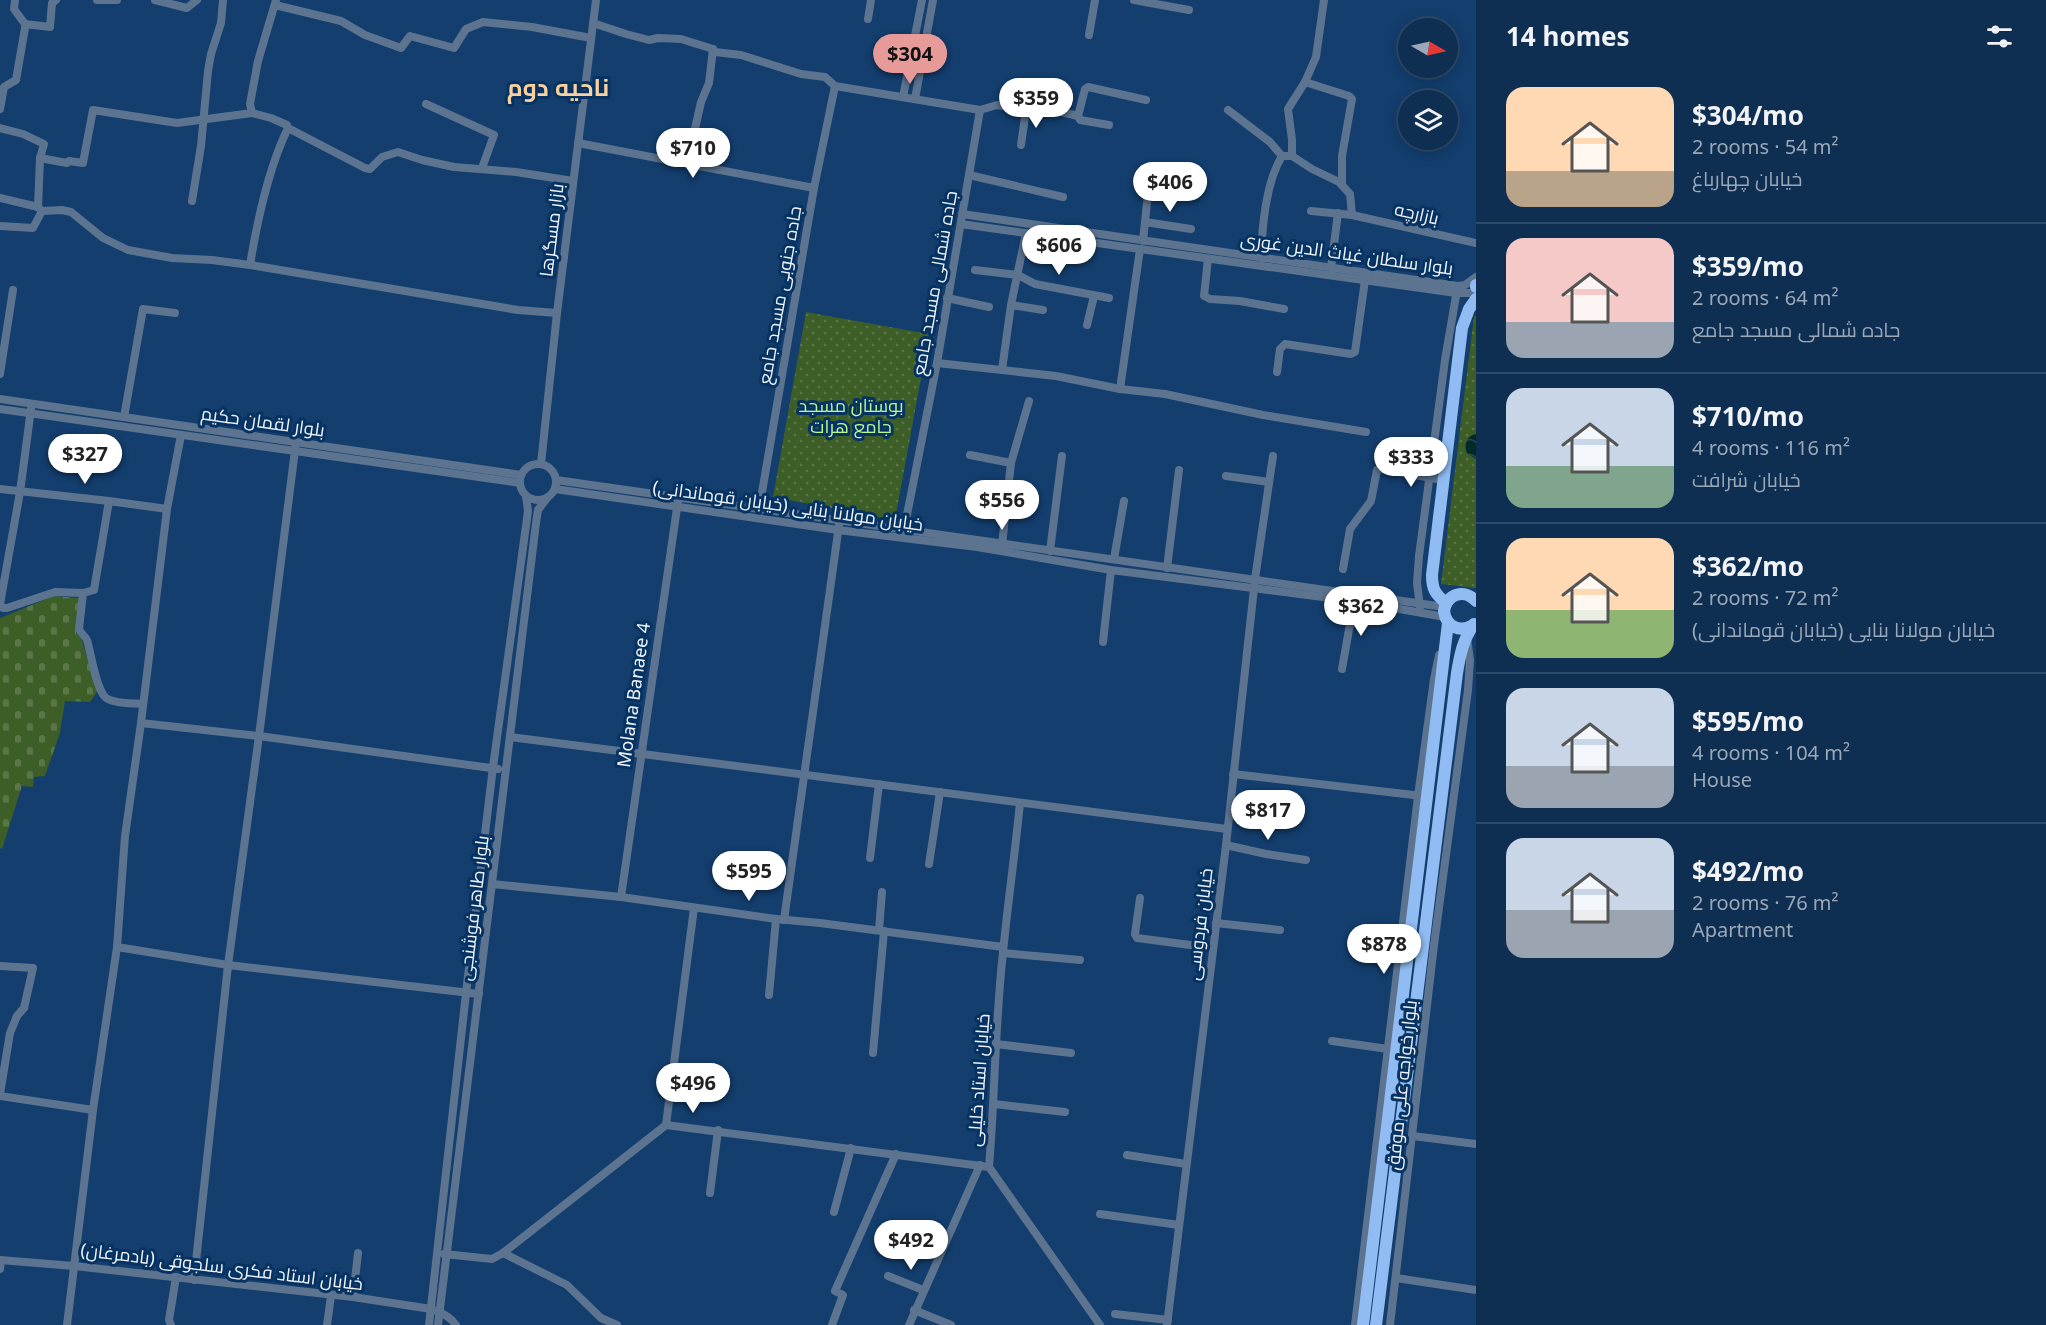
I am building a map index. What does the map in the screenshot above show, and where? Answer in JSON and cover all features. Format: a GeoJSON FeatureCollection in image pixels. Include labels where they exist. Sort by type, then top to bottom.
{"type":"FeatureCollection","features":[{"type":"Feature","properties":{"kind":"highway"},"geometry":{"type":"LineString","coordinates":[[1472,627],[1460,629],[1446,616],[1432,586],[1462,328],[1469,309],[1476,299]]}},
{"type":"Feature","properties":{"kind":"highway"},"geometry":{"type":"LineString","coordinates":[[1363,1325],[1410,941],[1423,796],[1443,671],[1446,616],[1452,596],[1462,593],[1471,596],[1476,601]]}},
{"type":"Feature","properties":{"kind":"highway"},"geometry":{"type":"LineString","coordinates":[[1376,1325],[1429,944],[1457,673],[1460,653],[1472,627]]}},
{"type":"Feature","properties":{"kind":"highway"},"geometry":{"type":"LineString","coordinates":[[1410,941],[1429,944]]}},
{"type":"Feature","properties":{"kind":"street"},"geometry":{"type":"LineString","coordinates":[[0,109],[4,87],[16,80],[25,24],[14,9],[15,0]]}},
{"type":"Feature","properties":{"kind":"street"},"geometry":{"type":"LineString","coordinates":[[25,24],[50,27],[52,3],[56,0]]}},
{"type":"Feature","properties":{"kind":"street"},"geometry":{"type":"LineString","coordinates":[[97,0],[117,0]]}},
{"type":"Feature","properties":{"kind":"street"},"geometry":{"type":"LineString","coordinates":[[155,0],[188,8],[197,0]]}},
{"type":"Feature","properties":{"kind":"street"},"geometry":{"type":"LineString","coordinates":[[192,201],[201,146],[208,71],[221,23],[223,0]]}},
{"type":"Feature","properties":{"kind":"street","name":"بازار مسگرها"},"geometry":{"type":"LineString","coordinates":[[541,464],[557,313],[596,0]]}},
{"type":"Feature","properties":{"kind":"street"},"geometry":{"type":"LineString","coordinates":[[868,19],[871,0]]}},
{"type":"Feature","properties":{"kind":"street"},"geometry":{"type":"LineString","coordinates":[[903,98],[922,0]]}},
{"type":"Feature","properties":{"kind":"street"},"geometry":{"type":"LineString","coordinates":[[915,99],[933,0]]}},
{"type":"Feature","properties":{"kind":"street"},"geometry":{"type":"LineString","coordinates":[[1089,35],[1095,0]]}},
{"type":"Feature","properties":{"kind":"street"},"geometry":{"type":"LineString","coordinates":[[1134,0],[1189,10]]}},
{"type":"Feature","properties":{"kind":"street"},"geometry":{"type":"LineString","coordinates":[[1292,156],[1293,140],[1288,109],[1305,82],[1316,57],[1324,0]]}},
{"type":"Feature","properties":{"kind":"street"},"geometry":{"type":"LineString","coordinates":[[252,113],[250,104],[258,61],[275,2],[341,21],[365,35],[401,48],[410,36],[454,48],[466,29],[483,22],[532,27],[591,38]]}},
{"type":"Feature","properties":{"kind":"street"},"geometry":{"type":"LineString","coordinates":[[592,23],[649,40],[681,39],[713,49],[715,52],[741,55],[801,74],[825,77],[834,86],[980,110],[997,105],[1026,110]]}},
{"type":"Feature","properties":{"kind":"street"},"geometry":{"type":"LineString","coordinates":[[687,164],[701,102],[709,83],[713,49]]}},
{"type":"Feature","properties":{"kind":"street"},"geometry":{"type":"LineString","coordinates":[[1305,82],[1349,96],[1352,99],[1342,156],[1342,185]]}},
{"type":"Feature","properties":{"kind":"street","name":"جاده جنوبی مسجد جامع"},"geometry":{"type":"LineString","coordinates":[[759,510],[814,188],[834,86]]}},
{"type":"Feature","properties":{"kind":"street"},"geometry":{"type":"LineString","coordinates":[[1078,116],[1085,88],[1088,87],[1146,100]]}},
{"type":"Feature","properties":{"kind":"street"},"geometry":{"type":"LineString","coordinates":[[426,104],[494,135],[482,168]]}},
{"type":"Feature","properties":{"kind":"street"},"geometry":{"type":"LineString","coordinates":[[1020,145],[1026,110],[1030,104],[1078,116],[1080,120],[1109,125]]}},
{"type":"Feature","properties":{"kind":"street"},"geometry":{"type":"LineString","coordinates":[[40,158],[66,163],[69,161],[83,163],[93,110],[177,123],[252,113],[287,125],[288,128],[365,168],[370,169],[382,156],[398,152],[454,167],[480,170],[482,168],[573,181]]}},
{"type":"Feature","properties":{"kind":"street","name":"جاده شمالی مسجد جامع"},"geometry":{"type":"LineString","coordinates":[[903,535],[937,363],[980,110]]}},
{"type":"Feature","properties":{"kind":"street"},"geometry":{"type":"LineString","coordinates":[[1228,110],[1270,142],[1282,156],[1292,156],[1312,169],[1340,182],[1350,194],[1352,215]]}},
{"type":"Feature","properties":{"kind":"street"},"geometry":{"type":"LineString","coordinates":[[0,128],[23,134],[44,144],[40,158],[40,209],[33,228],[0,226]]}},
{"type":"Feature","properties":{"kind":"street"},"geometry":{"type":"LineString","coordinates":[[250,265],[255,233],[278,149],[288,128]]}},
{"type":"Feature","properties":{"kind":"street"},"geometry":{"type":"LineString","coordinates":[[578,143],[814,188]]}},
{"type":"Feature","properties":{"kind":"street"},"geometry":{"type":"LineString","coordinates":[[1262,258],[1262,230],[1274,168],[1282,156]]}},
{"type":"Feature","properties":{"kind":"street"},"geometry":{"type":"LineString","coordinates":[[1120,389],[1142,245],[1150,174]]}},
{"type":"Feature","properties":{"kind":"street"},"geometry":{"type":"LineString","coordinates":[[969,176],[1063,197]]}},
{"type":"Feature","properties":{"kind":"street"},"geometry":{"type":"LineString","coordinates":[[0,198],[40,209],[71,212],[103,238],[128,250],[171,258],[250,265],[518,310],[557,313]]}},
{"type":"Feature","properties":{"kind":"street","name":"بازارچه"},"geometry":{"type":"LineString","coordinates":[[1311,211],[1352,215],[1476,243]]}},
{"type":"Feature","properties":{"kind":"street"},"geometry":{"type":"LineString","coordinates":[[1331,268],[1338,213]]}},
{"type":"Feature","properties":{"kind":"street"},"geometry":{"type":"LineString","coordinates":[[962,219],[1026,233],[1142,245],[1208,259],[1476,292]]}},
{"type":"Feature","properties":{"kind":"street","name":"بلوار سلطان غیاث الدین غوری"},"geometry":{"type":"LineString","coordinates":[[962,219],[1142,245],[1262,258],[1457,290],[1476,277]]}},
{"type":"Feature","properties":{"kind":"street"},"geometry":{"type":"LineString","coordinates":[[1145,222],[1191,229]]}},
{"type":"Feature","properties":{"kind":"street"},"geometry":{"type":"LineString","coordinates":[[1002,370],[1011,305],[1026,233]]}},
{"type":"Feature","properties":{"kind":"street"},"geometry":{"type":"LineString","coordinates":[[1208,259],[1204,296],[1210,299],[1240,301],[1284,309]]}},
{"type":"Feature","properties":{"kind":"street"},"geometry":{"type":"LineString","coordinates":[[975,270],[1018,275],[1035,284],[1108,298]]}},
{"type":"Feature","properties":{"kind":"street"},"geometry":{"type":"LineString","coordinates":[[1277,372],[1280,349],[1285,344],[1351,354],[1355,352],[1365,280]]}},
{"type":"Feature","properties":{"kind":"street"},"geometry":{"type":"LineString","coordinates":[[0,374],[13,290]]}},
{"type":"Feature","properties":{"kind":"street"},"geometry":{"type":"LineString","coordinates":[[1422,614],[1419,603],[1419,556],[1457,290]]}},
{"type":"Feature","properties":{"kind":"street"},"geometry":{"type":"LineString","coordinates":[[1087,325],[1094,296]]}},
{"type":"Feature","properties":{"kind":"street"},"geometry":{"type":"LineString","coordinates":[[947,298],[989,307]]}},
{"type":"Feature","properties":{"kind":"street"},"geometry":{"type":"LineString","coordinates":[[1011,305],[1043,310]]}},
{"type":"Feature","properties":{"kind":"street"},"geometry":{"type":"LineString","coordinates":[[124,417],[143,309],[175,313]]}},
{"type":"Feature","properties":{"kind":"street"},"geometry":{"type":"LineString","coordinates":[[937,363],[1056,376],[1366,432]]}},
{"type":"Feature","properties":{"kind":"street","name":"بلوار لقمان حکیم"},"geometry":{"type":"LineString","coordinates":[[0,399],[31,408],[181,435],[295,446]]}},
{"type":"Feature","properties":{"kind":"street"},"geometry":{"type":"LineString","coordinates":[[1002,545],[1011,463],[1029,401]]}},
{"type":"Feature","properties":{"kind":"street"},"geometry":{"type":"LineString","coordinates":[[31,408],[20,492],[0,604],[3,608],[55,592],[83,593],[94,590],[109,501]]}},
{"type":"Feature","properties":{"kind":"street","name":"بلوار لقمان حکیم"},"geometry":{"type":"LineString","coordinates":[[0,409],[31,408],[124,417],[295,446],[520,479]]}},
{"type":"Feature","properties":{"kind":"street"},"geometry":{"type":"LineString","coordinates":[[67,1325],[93,1110],[117,948],[125,836],[167,509],[181,435]]}},
{"type":"Feature","properties":{"kind":"street"},"geometry":{"type":"LineString","coordinates":[[194,1280],[228,965],[295,446]]}},
{"type":"Feature","properties":{"kind":"street"},"geometry":{"type":"LineString","coordinates":[[970,455],[1011,463]]}},
{"type":"Feature","properties":{"kind":"street"},"geometry":{"type":"LineString","coordinates":[[1050,551],[1062,456]]}},
{"type":"Feature","properties":{"kind":"street","name":"خیابان فردوسی"},"geometry":{"type":"LineString","coordinates":[[1167,1323],[1226,845],[1255,579],[1273,456]]}},
{"type":"Feature","properties":{"kind":"street"},"geometry":{"type":"LineString","coordinates":[[541,464],[551,470],[555,485],[547,498],[534,500],[526,496],[520,488],[520,479],[530,466],[541,464]]}},
{"type":"Feature","properties":{"kind":"street"},"geometry":{"type":"LineString","coordinates":[[1167,568],[1179,470]]}},
{"type":"Feature","properties":{"kind":"street"},"geometry":{"type":"LineString","coordinates":[[1343,569],[1350,529],[1371,501],[1377,470],[1443,480]]}},
{"type":"Feature","properties":{"kind":"street"},"geometry":{"type":"LineString","coordinates":[[1226,476],[1269,482]]}},
{"type":"Feature","properties":{"kind":"street","name":"خیابان مولانا بنایی (خیابان قوماندانی)"},"geometry":{"type":"LineString","coordinates":[[555,485],[839,525],[1111,570],[1446,616]]}},
{"type":"Feature","properties":{"kind":"street"},"geometry":{"type":"LineString","coordinates":[[0,489],[167,509]]}},
{"type":"Feature","properties":{"kind":"street","name":"بلوار طاهر فوشنجی"},"geometry":{"type":"LineString","coordinates":[[429,1325],[465,993],[528,511],[526,496]]}},
{"type":"Feature","properties":{"kind":"street","name":"بلوار طاهر فوشنجی"},"geometry":{"type":"LineString","coordinates":[[438,1325],[538,510],[547,498]]}},
{"type":"Feature","properties":{"kind":"street"},"geometry":{"type":"LineString","coordinates":[[1114,559],[1124,501]]}},
{"type":"Feature","properties":{"kind":"street","name":"خیابان مولانا بنایی (خیابان قوماندانی)"},"geometry":{"type":"LineString","coordinates":[[678,502],[759,510],[839,525]]}},
{"type":"Feature","properties":{"kind":"street","name":"Molana Banaee 4"},"geometry":{"type":"LineString","coordinates":[[621,897],[678,502]]}},
{"type":"Feature","properties":{"kind":"street"},"geometry":{"type":"LineString","coordinates":[[769,995],[805,775],[839,525]]}},
{"type":"Feature","properties":{"kind":"street","name":"خیابان مولانا بنایی (خیابان قوماندانی)"},"geometry":{"type":"LineString","coordinates":[[903,535],[1114,559],[1419,603],[1446,616]]}},
{"type":"Feature","properties":{"kind":"street"},"geometry":{"type":"LineString","coordinates":[[1102,642],[1111,570]]}},
{"type":"Feature","properties":{"kind":"street"},"geometry":{"type":"LineString","coordinates":[[83,593],[79,629],[86,638],[91,662],[103,694],[107,699],[143,704]]}},
{"type":"Feature","properties":{"kind":"street"},"geometry":{"type":"LineString","coordinates":[[1342,669],[1354,602]]}},
{"type":"Feature","properties":{"kind":"street"},"geometry":{"type":"LineString","coordinates":[[141,723],[259,736],[493,767],[506,771]]}},
{"type":"Feature","properties":{"kind":"street"},"geometry":{"type":"LineString","coordinates":[[510,737],[1227,829]]}},
{"type":"Feature","properties":{"kind":"street"},"geometry":{"type":"LineString","coordinates":[[1233,774],[1423,796],[1388,1049],[1355,1325]]}},
{"type":"Feature","properties":{"kind":"street"},"geometry":{"type":"LineString","coordinates":[[870,858],[879,784]]}},
{"type":"Feature","properties":{"kind":"street"},"geometry":{"type":"LineString","coordinates":[[929,864],[940,792]]}},
{"type":"Feature","properties":{"kind":"street","name":"خیابان استاد خلیلی"},"geometry":{"type":"LineString","coordinates":[[1020,803],[1003,950],[994,1104],[984,1166],[1100,1325]]}},
{"type":"Feature","properties":{"kind":"street"},"geometry":{"type":"LineString","coordinates":[[1226,845],[1306,860]]}},
{"type":"Feature","properties":{"kind":"street"},"geometry":{"type":"LineString","coordinates":[[492,884],[621,897],[882,931],[1080,960]]}},
{"type":"Feature","properties":{"kind":"street"},"geometry":{"type":"LineString","coordinates":[[873,1053],[882,931],[882,892]]}},
{"type":"Feature","properties":{"kind":"street"},"geometry":{"type":"LineString","coordinates":[[1140,898],[1135,934],[1137,938],[1213,948]]}},
{"type":"Feature","properties":{"kind":"street"},"geometry":{"type":"LineString","coordinates":[[666,1125],[694,908]]}},
{"type":"Feature","properties":{"kind":"street"},"geometry":{"type":"LineString","coordinates":[[1216,923],[1280,930]]}},
{"type":"Feature","properties":{"kind":"street","name":"بلوار خواجه علی موفق"},"geometry":{"type":"LineString","coordinates":[[1390,1325],[1413,1136],[1429,944]]}},
{"type":"Feature","properties":{"kind":"street"},"geometry":{"type":"LineString","coordinates":[[117,948],[228,965],[479,994]]}},
{"type":"Feature","properties":{"kind":"street"},"geometry":{"type":"LineString","coordinates":[[0,966],[33,968],[24,1008],[17,1016],[10,1033],[0,1095],[93,1110]]}},
{"type":"Feature","properties":{"kind":"street"},"geometry":{"type":"LineString","coordinates":[[1332,1041],[1388,1049]]}},
{"type":"Feature","properties":{"kind":"street"},"geometry":{"type":"LineString","coordinates":[[996,1044],[1071,1053]]}},
{"type":"Feature","properties":{"kind":"street"},"geometry":{"type":"LineString","coordinates":[[994,1104],[1065,1112]]}},
{"type":"Feature","properties":{"kind":"street"},"geometry":{"type":"LineString","coordinates":[[436,1253],[492,1259],[666,1125],[984,1166],[923,1290],[909,1325]]}},
{"type":"Feature","properties":{"kind":"street"},"geometry":{"type":"LineString","coordinates":[[710,1193],[718,1130]]}},
{"type":"Feature","properties":{"kind":"street"},"geometry":{"type":"LineString","coordinates":[[1413,1136],[1476,1144]]}},
{"type":"Feature","properties":{"kind":"street"},"geometry":{"type":"LineString","coordinates":[[834,1212],[851,1148]]}},
{"type":"Feature","properties":{"kind":"street"},"geometry":{"type":"LineString","coordinates":[[832,1325],[843,1294],[835,1291],[896,1154]]}},
{"type":"Feature","properties":{"kind":"street"},"geometry":{"type":"LineString","coordinates":[[1127,1155],[1186,1164]]}},
{"type":"Feature","properties":{"kind":"street"},"geometry":{"type":"LineString","coordinates":[[1100,1214],[1179,1225]]}},
{"type":"Feature","properties":{"kind":"street"},"geometry":{"type":"LineString","coordinates":[[503,1252],[567,1285],[601,1318],[617,1325]]}},
{"type":"Feature","properties":{"kind":"street"},"geometry":{"type":"LineString","coordinates":[[353,1298],[358,1253]]}},
{"type":"Feature","properties":{"kind":"street","name":"خیابان استاد فکری سلجوقی (بادمرغان)"},"geometry":{"type":"LineString","coordinates":[[0,1263],[74,1266],[176,1277],[440,1311]]}},
{"type":"Feature","properties":{"kind":"street"},"geometry":{"type":"LineString","coordinates":[[888,1276],[923,1290]]}},
{"type":"Feature","properties":{"kind":"street"},"geometry":{"type":"LineString","coordinates":[[171,1325],[169,1320],[176,1277]]}},
{"type":"Feature","properties":{"kind":"street"},"geometry":{"type":"LineString","coordinates":[[1396,1278],[1476,1290]]}},
{"type":"Feature","properties":{"kind":"street"},"geometry":{"type":"LineString","coordinates":[[327,1325],[332,1296]]}},
{"type":"Feature","properties":{"kind":"street"},"geometry":{"type":"LineString","coordinates":[[914,1310],[951,1325]]}},
{"type":"Feature","properties":{"kind":"street"},"geometry":{"type":"LineString","coordinates":[[440,1311],[452,1319],[456,1325]]}},
{"type":"Feature","properties":{"kind":"street"},"geometry":{"type":"LineString","coordinates":[[1116,1314],[1167,1323]]}},
{"type":"Feature","properties":{"kind":"green space","name":"بوستان مسجد جامع هرات"},"geometry":{"type":"Polygon","coordinates":[[[806,312],[929,334],[895,520],[773,497],[806,312]]]}},
{"type":"Feature","properties":{"kind":"green space"},"geometry":{"type":"Polygon","coordinates":[[[1474,316],[1476,316],[1476,588],[1441,584],[1474,316]]]}},
{"type":"Feature","properties":{"kind":"green space"},"geometry":{"type":"Polygon","coordinates":[[[54,596],[79,598],[76,633],[82,640],[97,692],[90,702],[65,701],[60,733],[45,776],[34,777],[33,787],[22,786],[2,849],[0,848],[0,618],[54,596]]]}},
{"type":"Feature","properties":{"kind":"water"},"geometry":{"type":"Polygon","coordinates":[[[1476,434],[1476,459],[1467,453],[1465,447],[1468,439],[1476,434]]]}},
{"type":"Feature","properties":{"kind":"district","name":"ناحیه دوم"},"geometry":{"type":"Point","coordinates":[558,86]}}]}
